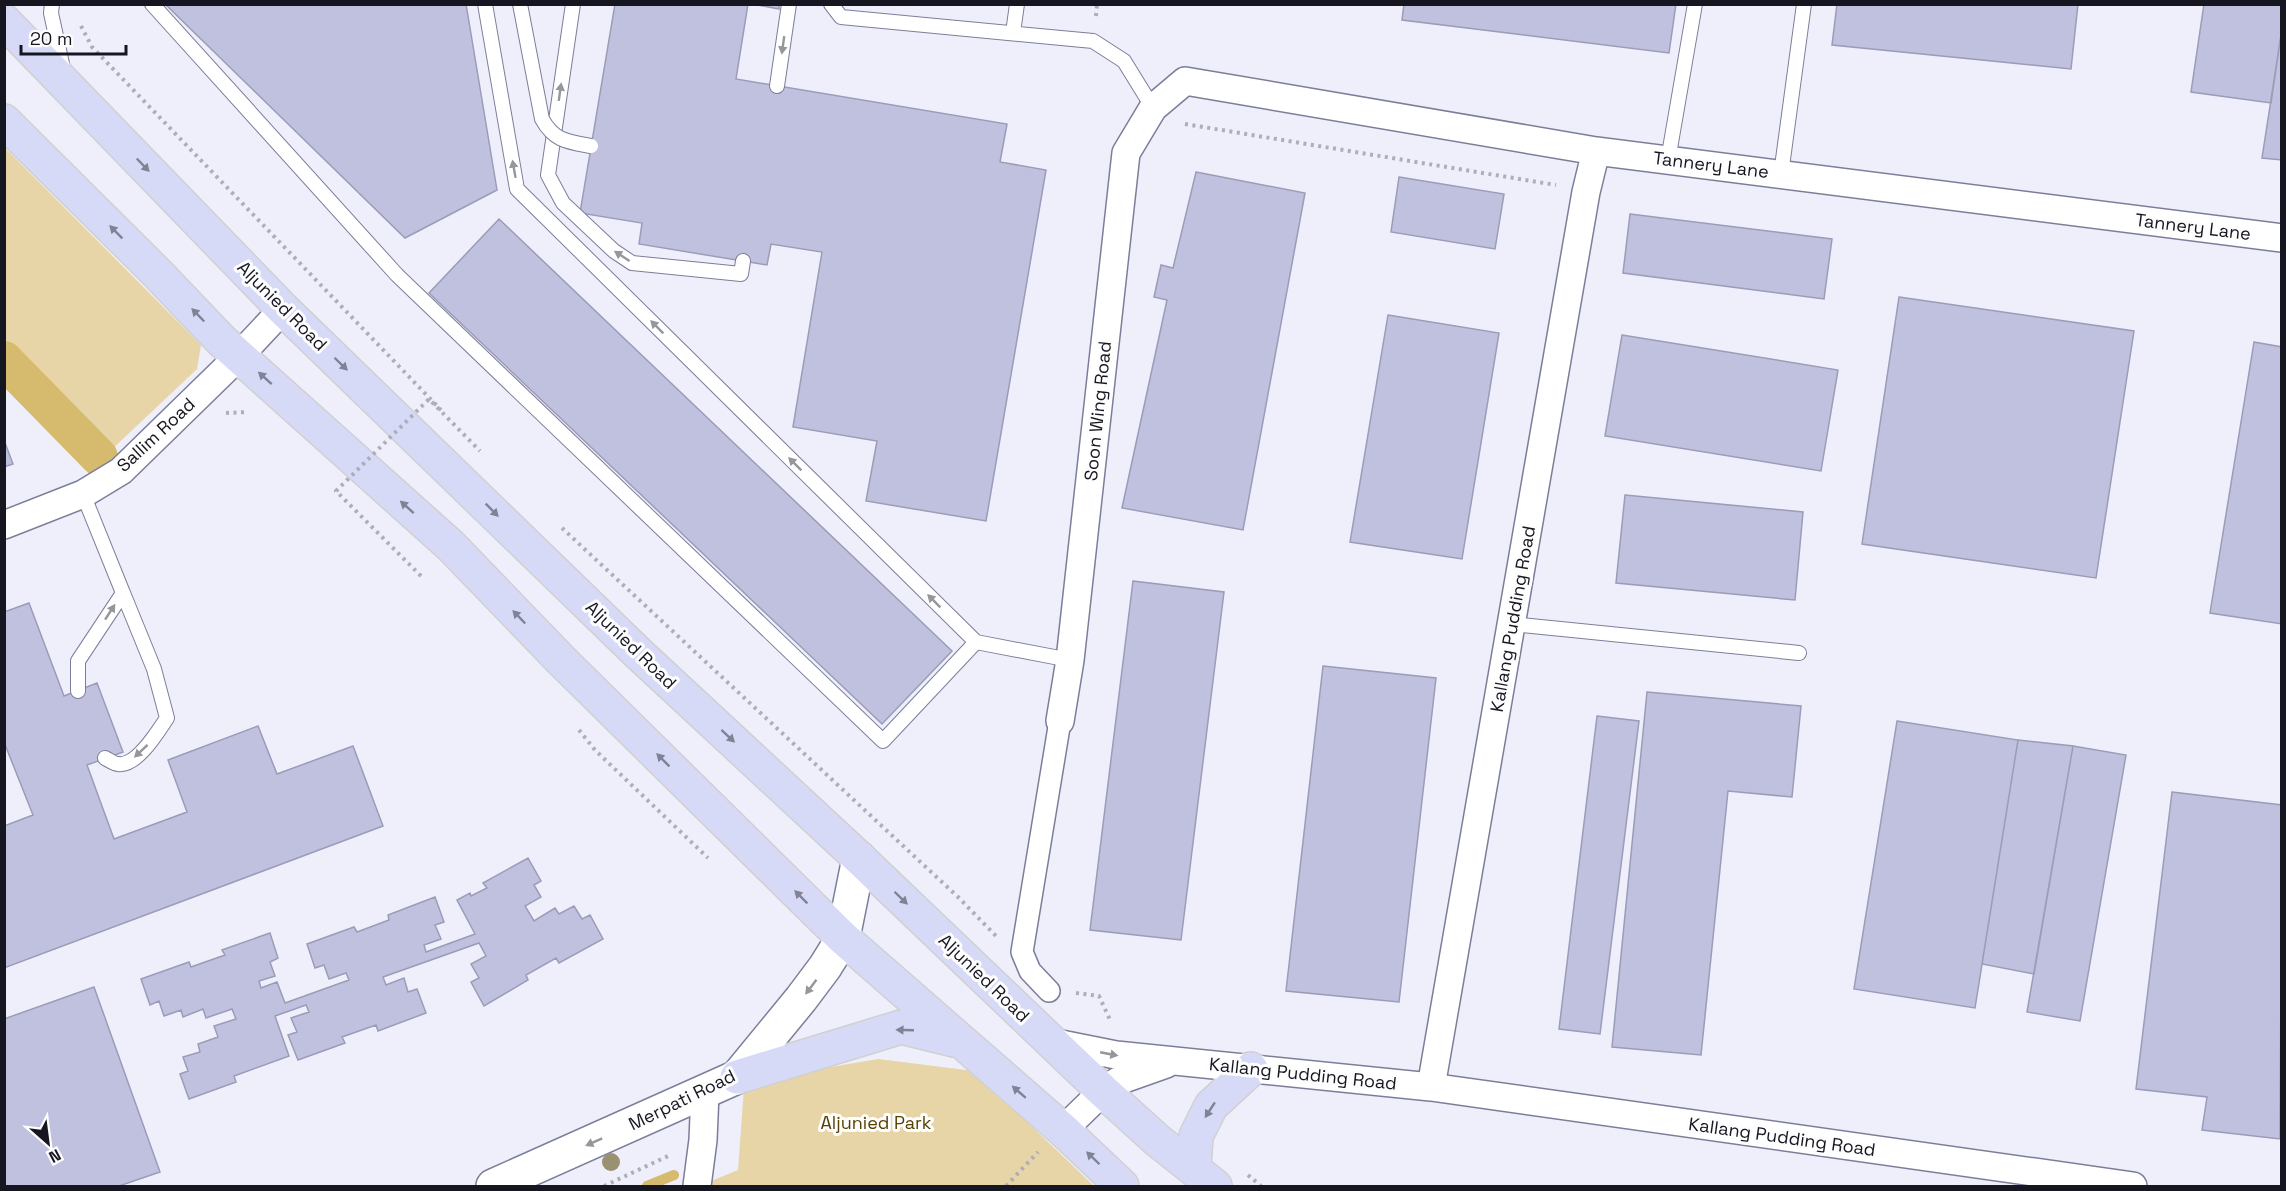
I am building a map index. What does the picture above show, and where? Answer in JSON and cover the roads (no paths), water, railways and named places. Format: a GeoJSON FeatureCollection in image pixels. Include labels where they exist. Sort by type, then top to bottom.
{"type":"FeatureCollection","features":[{"type":"Feature","properties":{"kind":"main road","name":"Aljunied Road"},"geometry":{"type":"LineString","coordinates":[[10,32],[66,83],[283,309],[639,654],[859,858],[1102,1091],[1157,1140],[1204,1177]]}},
{"type":"Feature","properties":{"kind":"main road"},"geometry":{"type":"LineString","coordinates":[[4,121],[222,341],[451,546],[560,659],[843,938],[1063,1130],[1122,1186]]}},
{"type":"Feature","properties":{"kind":"main road"},"geometry":{"type":"LineString","coordinates":[[738,1077],[901,1028],[961,1042]]}},
{"type":"Feature","properties":{"kind":"main road"},"geometry":{"type":"LineString","coordinates":[[1204,1177],[1196,1136],[1211,1106],[1251,1069]]}},
{"type":"Feature","properties":{"kind":"street","name":"Tannery Lane"},"geometry":{"type":"LineString","coordinates":[[1150,113],[1185,81],[1596,151],[2282,238]]}},
{"type":"Feature","properties":{"kind":"street","name":"Soon Wing Road"},"geometry":{"type":"LineString","coordinates":[[1060,721],[1070,660],[1126,153],[1150,113]]}},
{"type":"Feature","properties":{"kind":"street","name":"Kallang Pudding Road"},"geometry":{"type":"LineString","coordinates":[[1431,1087],[1586,192],[1596,151]]}},
{"type":"Feature","properties":{"kind":"street","name":"Sallim Road"},"geometry":{"type":"LineString","coordinates":[[4,525],[83,494],[121,471],[240,355],[283,309]]}},
{"type":"Feature","properties":{"kind":"street"},"geometry":{"type":"LineString","coordinates":[[1049,991],[1030,971],[1022,952],[1060,721]]}},
{"type":"Feature","properties":{"kind":"street","name":"Merpati Road"},"geometry":{"type":"LineString","coordinates":[[493,1186],[738,1077],[801,999],[843,938],[859,858]]}},
{"type":"Feature","properties":{"kind":"street","name":"Kallang Pudding Road"},"geometry":{"type":"LineString","coordinates":[[1051,1042],[1116,1055],[1431,1087],[2133,1186]]}},
{"type":"Feature","properties":{"kind":"street","name":"Kallang Pudding Road"},"geometry":{"type":"LineString","coordinates":[[1063,1130],[1102,1091],[1128,1076],[1175,1061]]}},
{"type":"Feature","properties":{"kind":"street"},"geometry":{"type":"LineString","coordinates":[[698,1186],[705,1093]]}},
{"type":"Feature","properties":{"kind":"lane","name":"Aljunied Road"},"geometry":{"type":"LineString","coordinates":[[52,4],[51,13],[66,83]]}},
{"type":"Feature","properties":{"kind":"lane"},"geometry":{"type":"LineString","coordinates":[[152,4],[397,275],[883,741],[975,642]]}},
{"type":"Feature","properties":{"kind":"lane"},"geometry":{"type":"LineString","coordinates":[[485,4],[517,189],[975,642],[1070,660]]}},
{"type":"Feature","properties":{"kind":"lane"},"geometry":{"type":"LineString","coordinates":[[520,4],[542,119],[547,129],[561,140],[591,146]]}},
{"type":"Feature","properties":{"kind":"lane"},"geometry":{"type":"LineString","coordinates":[[573,4],[548,175],[563,203],[614,251],[632,263],[741,274],[743,261]]}},
{"type":"Feature","properties":{"kind":"lane"},"geometry":{"type":"LineString","coordinates":[[777,86],[789,4]]}},
{"type":"Feature","properties":{"kind":"lane"},"geometry":{"type":"LineString","coordinates":[[831,4],[841,17],[1093,41],[1124,61],[1150,113]]}},
{"type":"Feature","properties":{"kind":"lane"},"geometry":{"type":"LineString","coordinates":[[1013,33],[1017,4]]}},
{"type":"Feature","properties":{"kind":"lane"},"geometry":{"type":"LineString","coordinates":[[1668,160],[1695,4]]}},
{"type":"Feature","properties":{"kind":"lane"},"geometry":{"type":"LineString","coordinates":[[1781,174],[1803,4]]}},
{"type":"Feature","properties":{"kind":"lane"},"geometry":{"type":"LineString","coordinates":[[83,494],[154,669],[167,718],[146,748],[127,763],[117,765],[105,758]]}},
{"type":"Feature","properties":{"kind":"lane"},"geometry":{"type":"LineString","coordinates":[[78,691],[78,661],[123,593]]}},
{"type":"Feature","properties":{"kind":"lane"},"geometry":{"type":"LineString","coordinates":[[1512,624],[1799,653]]}},
{"type":"Feature","properties":{"kind":"waterway"},"geometry":{"type":"LineString","coordinates":[[4,360],[99,457]]}},
{"type":"Feature","properties":{"kind":"waterway"},"geometry":{"type":"LineString","coordinates":[[647,1186],[674,1175]]}},
{"type":"Feature","properties":{"kind":"park label","name":"Aljunied Park"},"geometry":{"type":"Point","coordinates":[876,1123]}}]}
